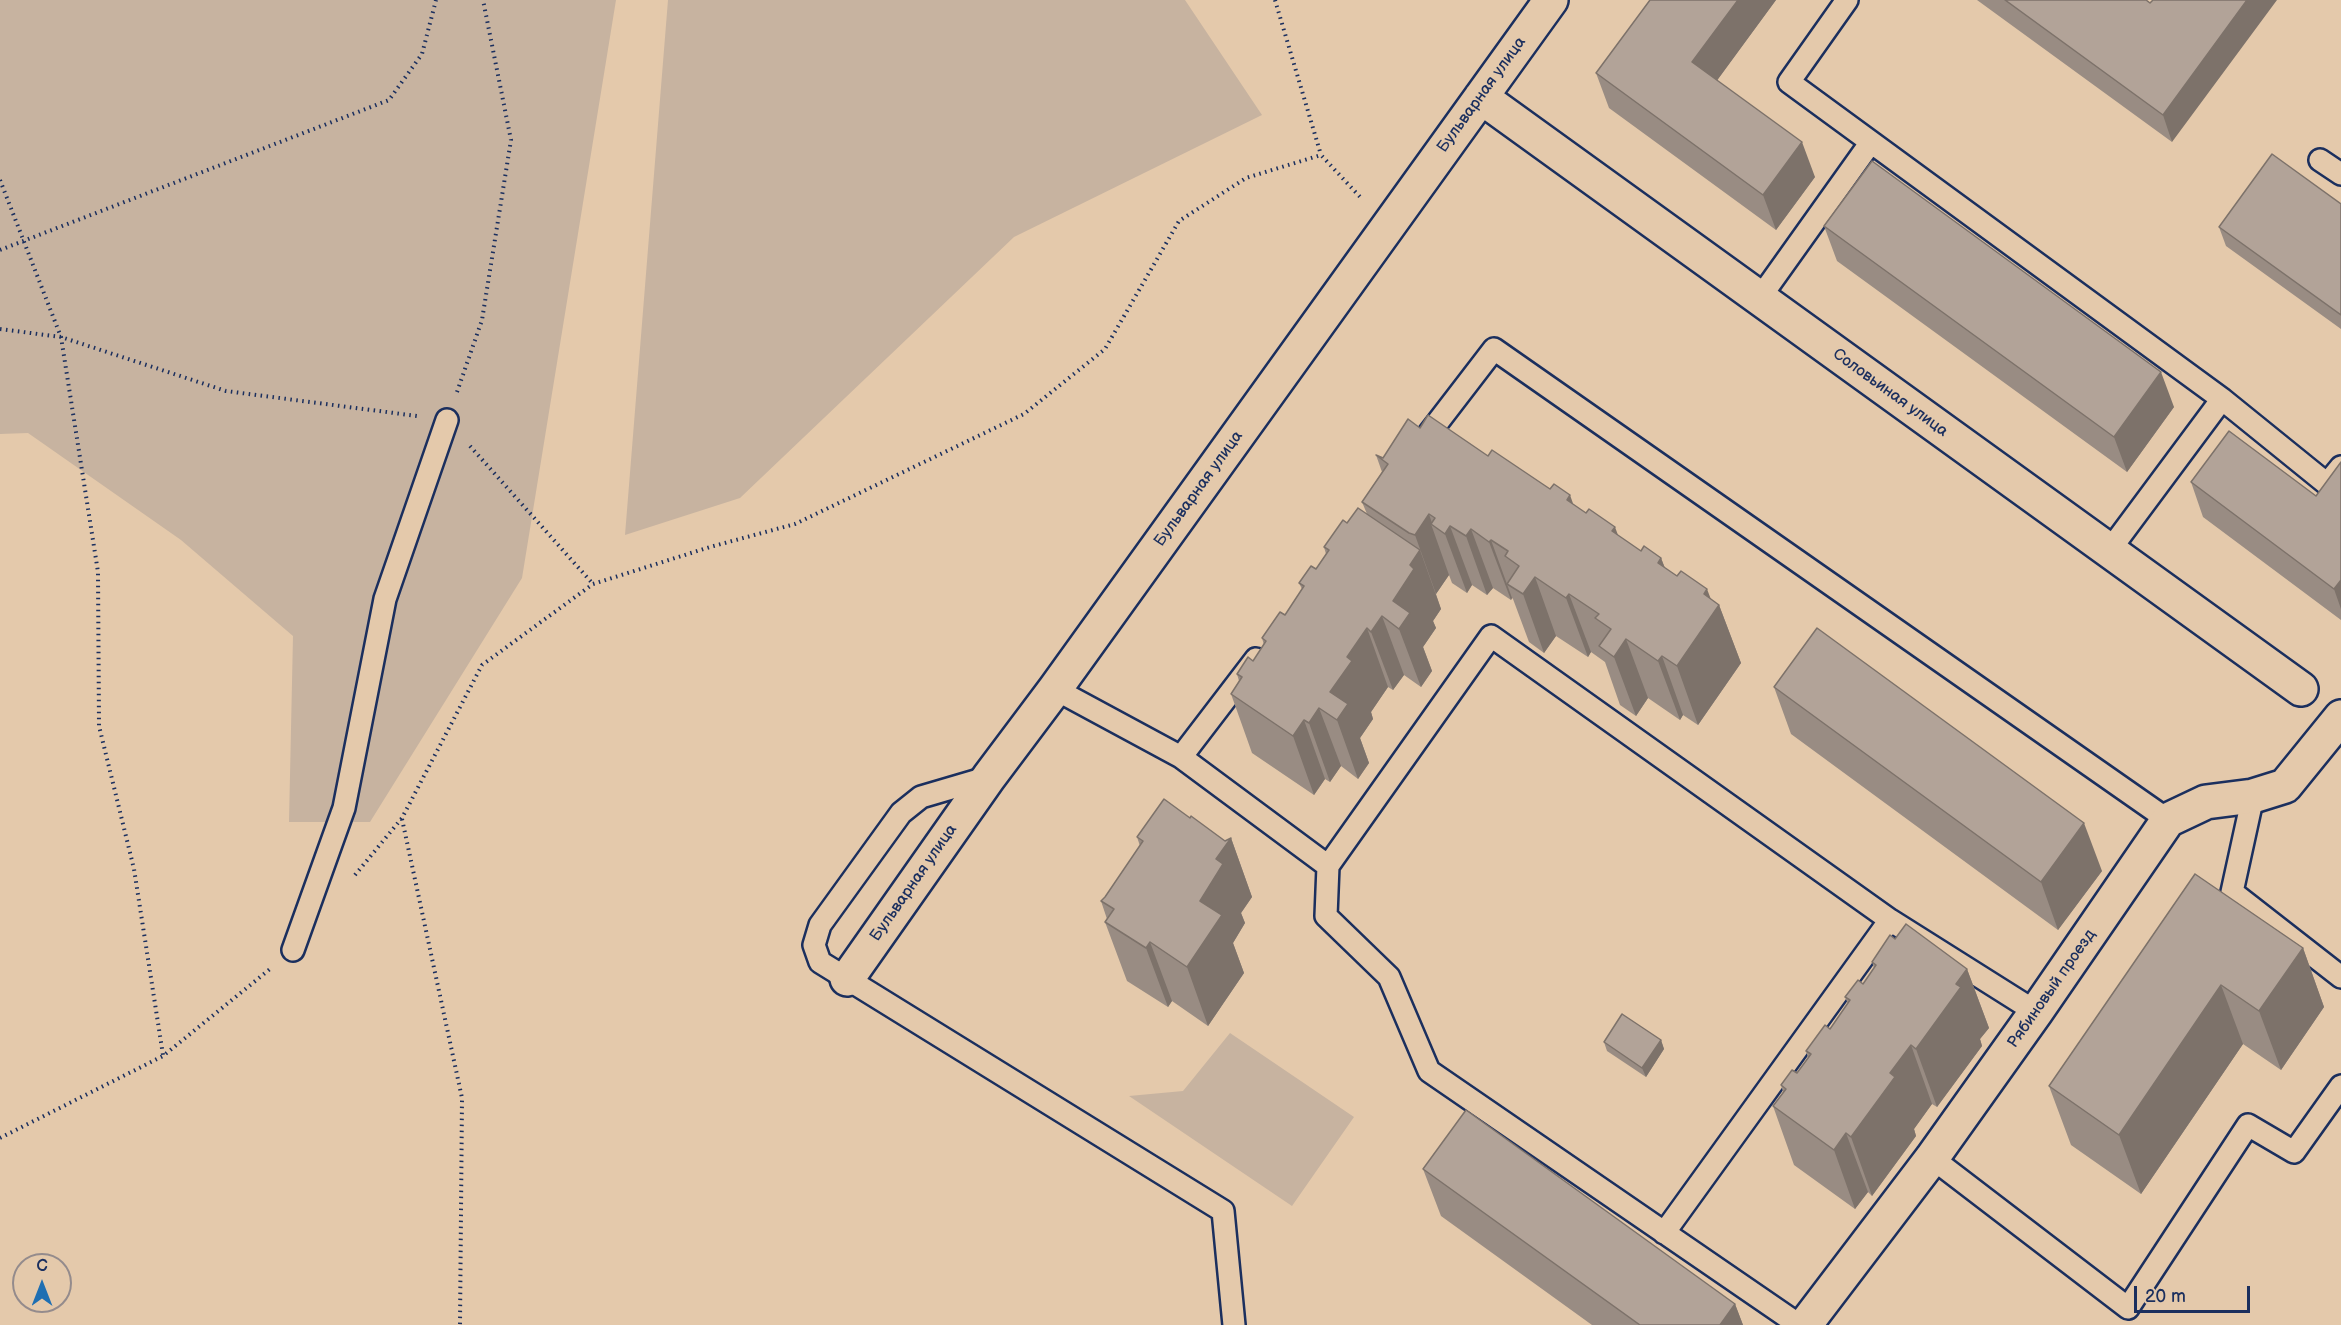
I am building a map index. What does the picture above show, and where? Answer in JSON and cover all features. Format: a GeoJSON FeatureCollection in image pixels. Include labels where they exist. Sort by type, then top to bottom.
{"type":"FeatureCollection","features":[{"type":"Feature","properties":{"kind":"street","name":"Бульварная улица"},"geometry":{"type":"LineString","coordinates":[[847,979],[989,777],[1055,689],[1551,0]]}},
{"type":"Feature","properties":{"kind":"street","name":"Соловьиная улица"},"geometry":{"type":"LineString","coordinates":[[1481,97],[2301,688]]}},
{"type":"Feature","properties":{"kind":"street","name":"Рябиновый проезд"},"geometry":{"type":"LineString","coordinates":[[1806,1325],[1932,1158],[2168,820],[2205,802],[2253,796],[2285,786],[2341,717]]}},
{"type":"Feature","properties":{"kind":"lane"},"geometry":{"type":"LineString","coordinates":[[1847,0],[1789,82],[2222,399],[2327,484],[2341,467]]}},
{"type":"Feature","properties":{"kind":"lane"},"geometry":{"type":"LineString","coordinates":[[1760,299],[1871,142]]}},
{"type":"Feature","properties":{"kind":"lane"},"geometry":{"type":"LineString","coordinates":[[2320,160],[2341,174]]}},
{"type":"Feature","properties":{"kind":"lane"},"geometry":{"type":"LineString","coordinates":[[1407,463],[1494,349],[2168,820]]}},
{"type":"Feature","properties":{"kind":"lane"},"geometry":{"type":"LineString","coordinates":[[2109,551],[2222,399]]}},
{"type":"Feature","properties":{"kind":"lane"},"geometry":{"type":"LineString","coordinates":[[293,950],[344,808],[385,599],[447,420]]}},
{"type":"Feature","properties":{"kind":"lane"},"geometry":{"type":"LineString","coordinates":[[1799,1325],[1429,1071],[1389,977],[1326,916],[1328,866],[1491,636],[1890,920],[2036,1012]]}},
{"type":"Feature","properties":{"kind":"lane"},"geometry":{"type":"LineString","coordinates":[[1181,757],[1268,643]]}},
{"type":"Feature","properties":{"kind":"lane"},"geometry":{"type":"LineString","coordinates":[[1055,689],[1181,757],[1328,866]]}},
{"type":"Feature","properties":{"kind":"lane"},"geometry":{"type":"LineString","coordinates":[[989,777],[921,797],[901,813],[820,925],[814,945],[820,962],[1223,1211],[1234,1325]]}},
{"type":"Feature","properties":{"kind":"lane"},"geometry":{"type":"LineString","coordinates":[[2253,796],[2232,892],[2341,977]]}},
{"type":"Feature","properties":{"kind":"lane"},"geometry":{"type":"LineString","coordinates":[[1664,1233],[1890,920]]}},
{"type":"Feature","properties":{"kind":"lane"},"geometry":{"type":"LineString","coordinates":[[1932,1158],[2128,1308],[2248,1125],[2294,1152],[2341,1086]]}},
{"type":"Feature","properties":{"kind":"path"},"geometry":{"type":"LineString","coordinates":[[0,250],[389,100],[422,54],[435,0]]}},
{"type":"Feature","properties":{"kind":"path"},"geometry":{"type":"LineString","coordinates":[[447,420],[482,320],[511,140],[483,0]]}},
{"type":"Feature","properties":{"kind":"path"},"geometry":{"type":"LineString","coordinates":[[1275,0],[1321,155],[1387,227]]}},
{"type":"Feature","properties":{"kind":"path"},"geometry":{"type":"LineString","coordinates":[[351,879],[402,818],[482,665],[593,584],[710,547],[795,524],[1024,414],[1105,350],[1179,221],[1246,178],[1321,155]]}},
{"type":"Feature","properties":{"kind":"path"},"geometry":{"type":"LineString","coordinates":[[0,180],[22,242],[61,337],[98,572],[99,726],[134,869],[163,1056]]}},
{"type":"Feature","properties":{"kind":"path"},"geometry":{"type":"LineString","coordinates":[[0,329],[61,337],[226,391],[447,420],[593,584]]}},
{"type":"Feature","properties":{"kind":"path"},"geometry":{"type":"LineString","coordinates":[[402,818],[462,1098],[460,1325]]}},
{"type":"Feature","properties":{"kind":"path"},"geometry":{"type":"LineString","coordinates":[[0,1138],[163,1056],[293,950]]}},
{"type":"Feature","properties":{"kind":"shaded area"},"geometry":{"type":"Polygon","coordinates":[[[0,0],[616,0],[522,578],[370,822],[289,822],[293,636],[181,540],[28,433],[0,434],[0,0]]]}},
{"type":"Feature","properties":{"kind":"shaded area"},"geometry":{"type":"Polygon","coordinates":[[[668,0],[1185,0],[1262,115],[1014,237],[740,498],[625,535],[668,0]]]}},
{"type":"Feature","properties":{"kind":"shaded area"},"geometry":{"type":"Polygon","coordinates":[[[1230,1033],[1354,1117],[1292,1206],[1129,1096],[1183,1091],[1230,1033]]]}},
{"type":"Feature","properties":{"kind":"building"},"geometry":{"type":"Polygon","coordinates":[[[1650,0],[1738,0],[1692,62],[1802,142],[1763,195],[1596,73],[1650,0]]]}},
{"type":"Feature","properties":{"kind":"building"},"geometry":{"type":"Polygon","coordinates":[[[2005,0],[2146,0],[2150,3],[2153,0],[2247,0],[2163,115],[2005,0]]]}},
{"type":"Feature","properties":{"kind":"building"},"geometry":{"type":"Polygon","coordinates":[[[2272,154],[2341,204],[2341,315],[2219,227],[2272,154]]]}},
{"type":"Feature","properties":{"kind":"building"},"geometry":{"type":"Polygon","coordinates":[[[1872,161],[2161,372],[2114,437],[1824,226],[1872,161]]]}},
{"type":"Feature","properties":{"kind":"building"},"geometry":{"type":"Polygon","coordinates":[[[1428,415],[1488,456],[1492,450],[1550,489],[1554,484],[1570,495],[1567,500],[1586,513],[1589,509],[1615,527],[1612,531],[1641,551],[1644,546],[1661,558],[1658,563],[1677,576],[1681,571],[1707,589],[1704,594],[1719,605],[1677,666],[1662,656],[1658,661],[1626,639],[1614,657],[1599,646],[1611,629],[1595,618],[1599,614],[1569,594],[1566,598],[1535,577],[1523,594],[1507,584],[1519,566],[1505,556],[1508,551],[1491,540],[1489,542],[1471,529],[1466,536],[1450,526],[1445,534],[1431,524],[1435,518],[1429,514],[1415,535],[1362,502],[1388,464],[1376,455],[1383,458],[1408,419],[1420,428],[1428,415]]]}},
{"type":"Feature","properties":{"kind":"building"},"geometry":{"type":"Polygon","coordinates":[[[2229,431],[2316,496],[2341,462],[2341,580],[2334,589],[2191,482],[2229,431]]]}},
{"type":"Feature","properties":{"kind":"building"},"geometry":{"type":"Polygon","coordinates":[[[1358,508],[1420,550],[1410,565],[1414,569],[1393,601],[1410,613],[1399,629],[1382,616],[1371,632],[1367,628],[1347,657],[1352,661],[1330,692],[1348,704],[1337,720],[1319,708],[1309,723],[1304,720],[1293,736],[1231,694],[1242,677],[1237,674],[1248,657],[1253,661],[1266,641],[1262,638],[1280,612],[1285,615],[1304,586],[1299,583],[1311,566],[1316,569],[1329,550],[1324,547],[1343,520],[1347,523],[1358,508]]]}},
{"type":"Feature","properties":{"kind":"building"},"geometry":{"type":"Polygon","coordinates":[[[1817,628],[2084,823],[2041,882],[1774,687],[1817,628]]]}},
{"type":"Feature","properties":{"kind":"building"},"geometry":{"type":"Polygon","coordinates":[[[1164,799],[1225,841],[1231,838],[1216,859],[1223,864],[1200,901],[1222,915],[1187,967],[1150,942],[1146,948],[1105,922],[1114,909],[1101,901],[1143,841],[1137,837],[1164,799]]]}},
{"type":"Feature","properties":{"kind":"building"},"geometry":{"type":"Polygon","coordinates":[[[2195,874],[2303,948],[2259,1011],[2221,985],[2119,1135],[2049,1086],[2195,874]]]}},
{"type":"Feature","properties":{"kind":"building"},"geometry":{"type":"Polygon","coordinates":[[[1906,924],[1967,969],[1956,984],[1961,987],[1916,1049],[1911,1045],[1890,1073],[1895,1077],[1851,1137],[1846,1133],[1834,1150],[1773,1106],[1786,1089],[1781,1085],[1792,1070],[1797,1073],[1811,1054],[1806,1051],[1825,1025],[1830,1029],[1850,1000],[1845,997],[1858,980],[1863,984],[1876,965],[1872,962],[1890,935],[1895,939],[1906,924]]]}},
{"type":"Feature","properties":{"kind":"building"},"geometry":{"type":"Polygon","coordinates":[[[1622,1014],[1661,1040],[1642,1068],[1604,1042],[1622,1014]]]}},
{"type":"Feature","properties":{"kind":"building"},"geometry":{"type":"Polygon","coordinates":[[[1466,1110],[1735,1304],[1720,1325],[1640,1325],[1423,1169],[1466,1110]]]}}]}
